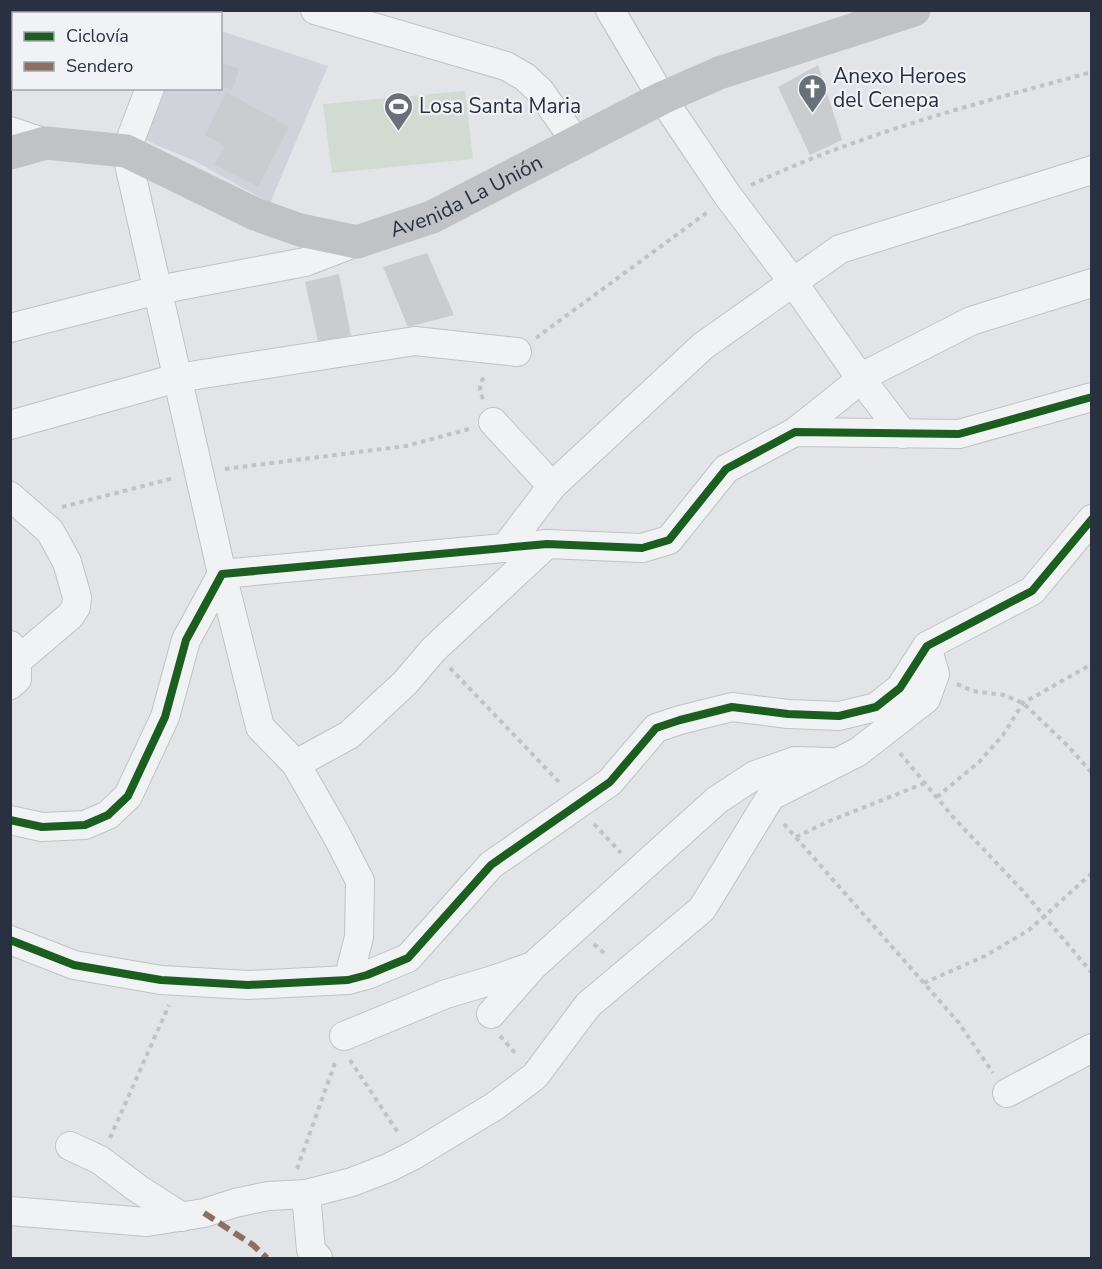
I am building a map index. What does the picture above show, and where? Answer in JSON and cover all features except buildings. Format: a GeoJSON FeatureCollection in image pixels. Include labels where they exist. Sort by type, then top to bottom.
{"type":"FeatureCollection","features":[{"type":"Feature","properties":{"kind":"main road","name":"Avenida La Unión"},"geometry":{"type":"LineString","coordinates":[[357,242],[432,217],[662,98],[719,73],[914,10]]}},
{"type":"Feature","properties":{"kind":"main road"},"geometry":{"type":"LineString","coordinates":[[10,153],[46,143],[126,151],[255,214],[300,230],[357,242]]}},
{"type":"Feature","properties":{"kind":"street"},"geometry":{"type":"LineString","coordinates":[[315,10],[506,66],[525,77],[540,91],[576,142]]}},
{"type":"Feature","properties":{"kind":"street"},"geometry":{"type":"LineString","coordinates":[[610,10],[662,98],[728,196],[903,434]]}},
{"type":"Feature","properties":{"kind":"street"},"geometry":{"type":"LineString","coordinates":[[149,90],[126,151],[222,574],[260,727],[296,764],[360,881],[359,937],[348,980]]}},
{"type":"Feature","properties":{"kind":"street"},"geometry":{"type":"LineString","coordinates":[[10,131],[46,143]]}},
{"type":"Feature","properties":{"kind":"street"},"geometry":{"type":"LineString","coordinates":[[505,548],[552,486],[703,346],[840,249],[1092,170]]}},
{"type":"Feature","properties":{"kind":"street"},"geometry":{"type":"LineString","coordinates":[[10,328],[158,290],[305,262],[357,242]]}},
{"type":"Feature","properties":{"kind":"street"},"geometry":{"type":"LineString","coordinates":[[222,574],[547,544],[642,548],[669,540],[726,469],[795,432],[869,373],[971,321],[1092,283]]}},
{"type":"Feature","properties":{"kind":"street"},"geometry":{"type":"LineString","coordinates":[[10,425],[177,378],[415,341],[517,352]]}},
{"type":"Feature","properties":{"kind":"street"},"geometry":{"type":"LineString","coordinates":[[795,432],[958,434],[1092,397]]}},
{"type":"Feature","properties":{"kind":"street"},"geometry":{"type":"LineString","coordinates":[[493,422],[552,486]]}},
{"type":"Feature","properties":{"kind":"street"},"geometry":{"type":"LineString","coordinates":[[10,495],[50,531],[67,562],[76,597],[76,607],[70,616],[13,664]]}},
{"type":"Feature","properties":{"kind":"street"},"geometry":{"type":"LineString","coordinates":[[10,940],[74,965],[161,981],[248,985],[348,980],[367,975],[408,958],[491,865],[595,806],[610,782],[656,728],[732,707],[788,714],[838,716],[876,707],[900,688],[927,646],[1032,591],[1092,519]]}},
{"type":"Feature","properties":{"kind":"street"},"geometry":{"type":"LineString","coordinates":[[296,764],[349,735],[405,683],[433,650],[547,544]]}},
{"type":"Feature","properties":{"kind":"street"},"geometry":{"type":"LineString","coordinates":[[10,820],[42,827],[85,825],[108,815],[128,796],[165,717],[186,640],[222,574]]}},
{"type":"Feature","properties":{"kind":"street"},"geometry":{"type":"LineString","coordinates":[[10,1211],[147,1222],[204,1213],[268,1196],[297,1195],[352,1182],[414,1155],[495,1106],[535,1076],[588,1005],[702,909],[771,796],[848,757],[926,699],[935,674],[927,646]]}},
{"type":"Feature","properties":{"kind":"street"},"geometry":{"type":"LineString","coordinates":[[491,1014],[533,966],[717,800],[755,775],[795,761],[848,757]]}},
{"type":"Feature","properties":{"kind":"street"},"geometry":{"type":"LineString","coordinates":[[343,1050],[446,994],[533,966]]}},
{"type":"Feature","properties":{"kind":"street"},"geometry":{"type":"LineString","coordinates":[[1007,1093],[1092,1048]]}},
{"type":"Feature","properties":{"kind":"street"},"geometry":{"type":"LineString","coordinates":[[70,1146],[100,1160],[137,1188],[182,1216]]}},
{"type":"Feature","properties":{"kind":"street"},"geometry":{"type":"LineString","coordinates":[[297,1195],[311,1250],[318,1258]]}},
{"type":"Feature","properties":{"kind":"path"},"geometry":{"type":"LineString","coordinates":[[31,514],[199,472],[406,446],[493,422]]}},
{"type":"Feature","properties":{"kind":"path"},"geometry":{"type":"LineString","coordinates":[[433,650],[570,793],[595,806],[591,820],[627,860],[620,887]]}},
{"type":"Feature","properties":{"kind":"path"},"geometry":{"type":"LineString","coordinates":[[937,797],[985,756],[1003,735],[1023,703],[1092,664]]}},
{"type":"Feature","properties":{"kind":"path"},"geometry":{"type":"LineString","coordinates":[[935,674],[973,691],[1004,695],[1023,703],[1069,747],[1092,773]]}},
{"type":"Feature","properties":{"kind":"path"},"geometry":{"type":"LineString","coordinates":[[848,757],[897,751],[1092,973]]}},
{"type":"Feature","properties":{"kind":"path"},"geometry":{"type":"LineString","coordinates":[[796,837],[827,822],[925,783]]}},
{"type":"Feature","properties":{"kind":"path"},"geometry":{"type":"LineString","coordinates":[[759,816],[775,814],[796,837],[959,1023],[1007,1093]]}},
{"type":"Feature","properties":{"kind":"path"},"geometry":{"type":"LineString","coordinates":[[924,983],[985,956],[1029,930],[1092,873]]}},
{"type":"Feature","properties":{"kind":"path"},"geometry":{"type":"LineString","coordinates":[[575,927],[626,973]]}},
{"type":"Feature","properties":{"kind":"path"},"geometry":{"type":"LineString","coordinates":[[100,1160],[179,981]]}},
{"type":"Feature","properties":{"kind":"path"},"geometry":{"type":"LineString","coordinates":[[343,1050],[414,1155]]}},
{"type":"Feature","properties":{"kind":"path"},"geometry":{"type":"LineString","coordinates":[[297,1195],[343,1050]]}},
{"type":"Feature","properties":{"kind":"shaded area"},"geometry":{"type":"Polygon","coordinates":[[[222,31],[328,66],[270,203],[193,160],[143,138],[157,90],[222,90],[222,31]]]}},
{"type":"Feature","properties":{"kind":"shaded area","name":"Losa Santa Maria"},"geometry":{"type":"Polygon","coordinates":[[[465,91],[473,159],[332,173],[323,104],[465,91]]]}},
{"type":"Feature","properties":{"kind":"marked path"},"geometry":{"type":"LineString","coordinates":[[204,1213],[253,1245],[267,1258]]}},
{"type":"Feature","properties":{"kind":"cycle path"},"geometry":{"type":"LineString","coordinates":[[10,820],[42,827],[85,825],[108,815],[128,796],[165,717],[186,640],[222,574],[547,544],[642,548],[669,540],[726,469],[795,432],[959,434],[1092,397]]}},
{"type":"Feature","properties":{"kind":"cycle path"},"geometry":{"type":"LineString","coordinates":[[10,940],[74,965],[161,980],[248,985],[348,980],[367,975],[408,958],[491,865],[610,782],[656,728],[732,707],[788,714],[839,716],[876,707],[900,688],[927,646],[1032,591],[1092,519]]}},
{"type":"Feature","properties":{"kind":"place","name":"Anexo Heroes del Cenepa"},"geometry":{"type":"Point","coordinates":[812,114]}},
{"type":"Feature","properties":{"kind":"place","name":"Losa Santa Maria"},"geometry":{"type":"Point","coordinates":[398,132]}}]}
